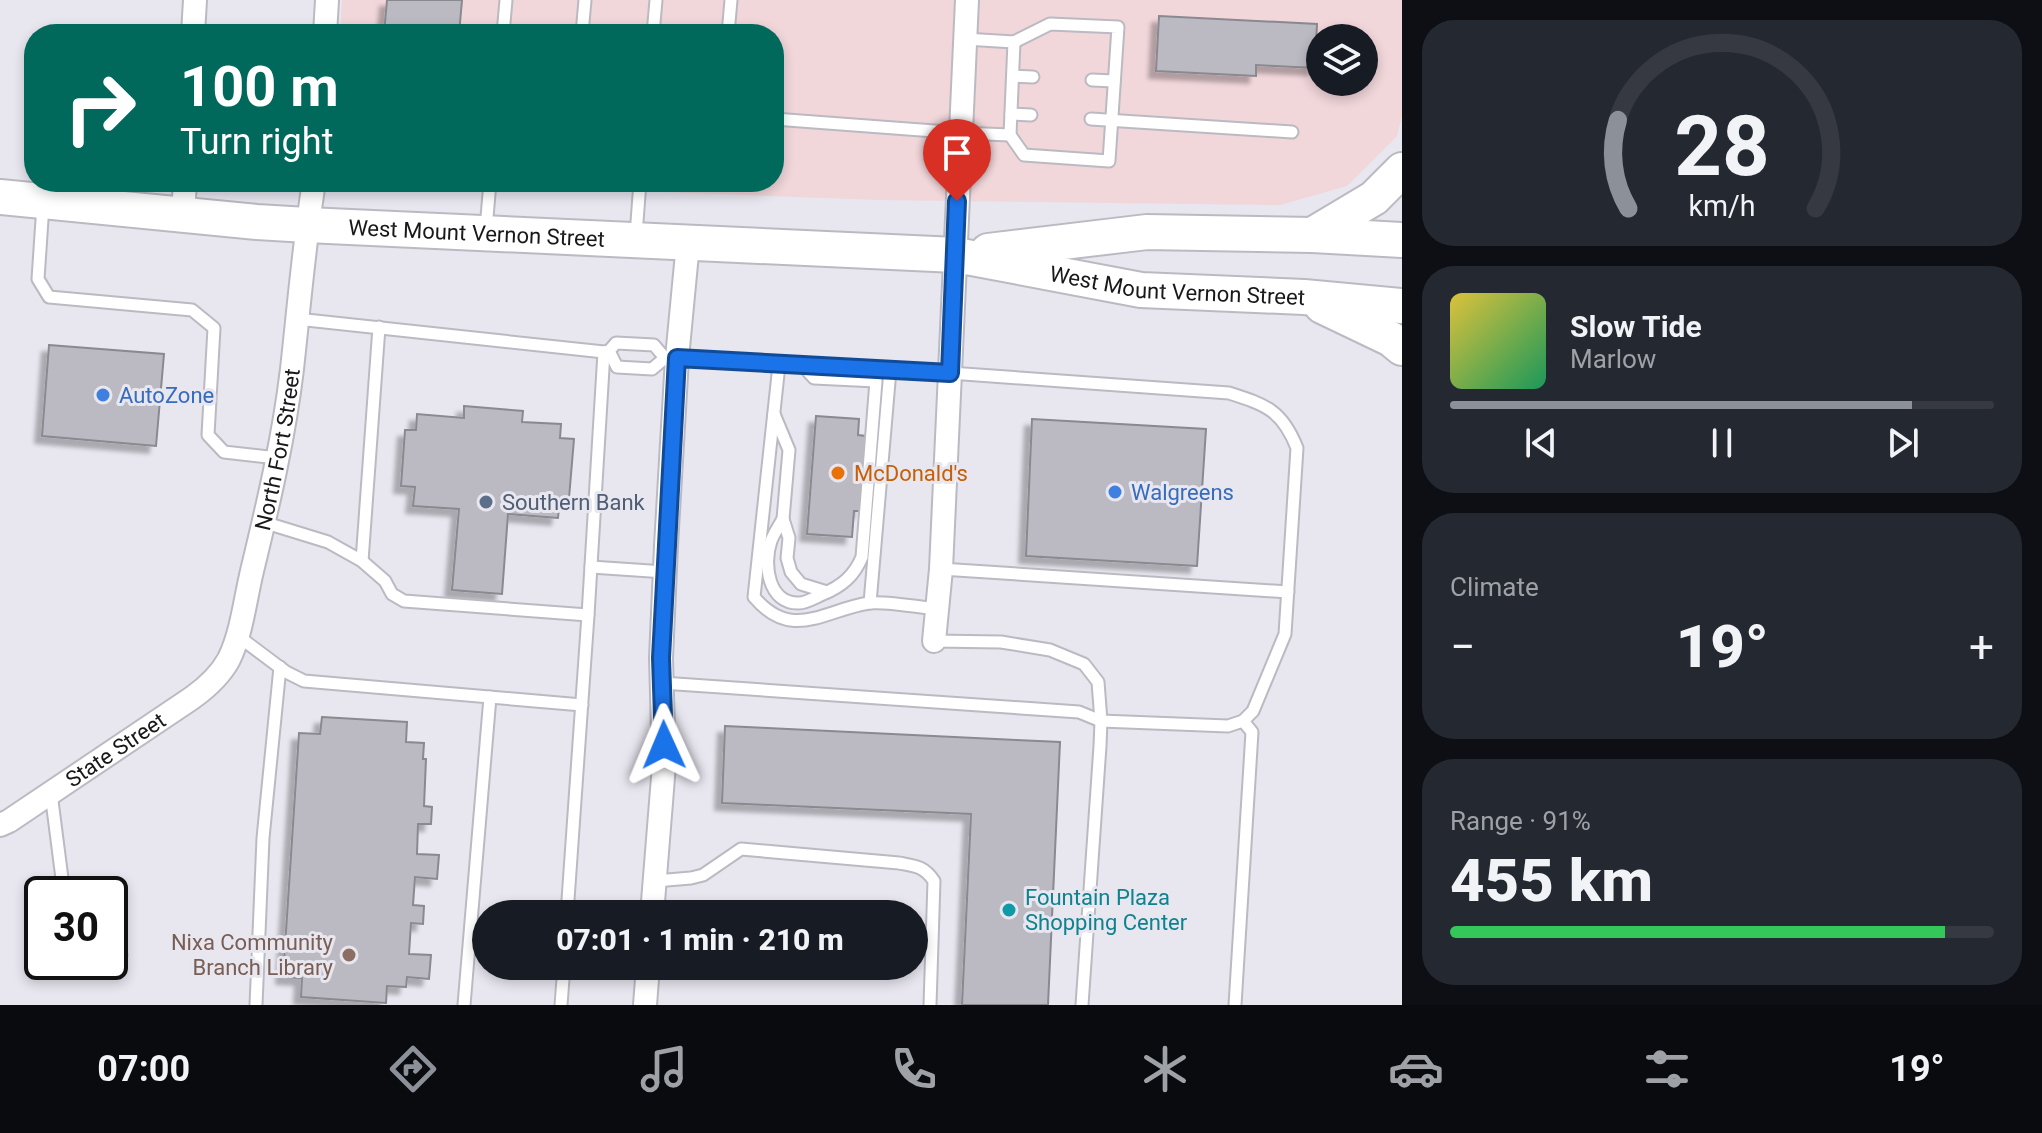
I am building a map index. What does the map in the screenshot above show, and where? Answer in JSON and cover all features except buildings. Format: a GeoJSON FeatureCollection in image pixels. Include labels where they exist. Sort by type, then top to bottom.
{"type":"FeatureCollection","features":[{"type":"Feature","properties":{"kind":"main road"},"geometry":{"type":"LineString","coordinates":[[1312,235],[1374,198],[1402,170]]}},
{"type":"Feature","properties":{"kind":"main road","name":"West Mount Vernon Street"},"geometry":{"type":"LineString","coordinates":[[0,197],[44,201],[184,198],[307,225],[956,255],[1141,290],[1304,297],[1402,306]]}},
{"type":"Feature","properties":{"kind":"main road","name":"West Mount Vernon Street"},"geometry":{"type":"LineString","coordinates":[[956,255],[1147,232],[1402,240]]}},
{"type":"Feature","properties":{"kind":"main road"},"geometry":{"type":"LineString","coordinates":[[1304,297],[1391,339],[1402,348]]}},
{"type":"Feature","properties":{"kind":"street"},"geometry":{"type":"LineString","coordinates":[[194,24],[195,0]]}},
{"type":"Feature","properties":{"kind":"street"},"geometry":{"type":"LineString","coordinates":[[326,24],[327,0]]}},
{"type":"Feature","properties":{"kind":"street"},"geometry":{"type":"LineString","coordinates":[[934,641],[941,569],[967,0]]}},
{"type":"Feature","properties":{"kind":"street","name":"North Fort Street"},"geometry":{"type":"LineString","coordinates":[[224,667],[237,635],[277,458],[292,369],[312,192]]}},
{"type":"Feature","properties":{"kind":"street"},"geometry":{"type":"LineString","coordinates":[[653,900],[664,765],[661,658],[671,358],[688,243]]}},
{"type":"Feature","properties":{"kind":"street","name":"State Street"},"geometry":{"type":"LineString","coordinates":[[0,825],[192,698],[206,688],[224,667]]}},
{"type":"Feature","properties":{"kind":"street"},"geometry":{"type":"LineString","coordinates":[[645,1005],[647,980]]}},
{"type":"Feature","properties":{"kind":"lane"},"geometry":{"type":"LineString","coordinates":[[504,24],[506,0]]}},
{"type":"Feature","properties":{"kind":"lane"},"geometry":{"type":"LineString","coordinates":[[583,24],[585,0]]}},
{"type":"Feature","properties":{"kind":"lane"},"geometry":{"type":"LineString","coordinates":[[654,24],[656,0]]}},
{"type":"Feature","properties":{"kind":"lane"},"geometry":{"type":"LineString","coordinates":[[729,24],[731,0]]}},
{"type":"Feature","properties":{"kind":"lane"},"geometry":{"type":"LineString","coordinates":[[965,39],[1014,42],[1050,24],[1118,27],[1109,161],[1024,155],[1010,135],[1014,42]]}},
{"type":"Feature","properties":{"kind":"lane"},"geometry":{"type":"LineString","coordinates":[[1013,76],[1033,77]]}},
{"type":"Feature","properties":{"kind":"lane"},"geometry":{"type":"LineString","coordinates":[[1092,80],[1114,81]]}},
{"type":"Feature","properties":{"kind":"lane"},"geometry":{"type":"LineString","coordinates":[[1011,114],[1031,115]]}},
{"type":"Feature","properties":{"kind":"lane"},"geometry":{"type":"LineString","coordinates":[[1091,119],[1292,132]]}},
{"type":"Feature","properties":{"kind":"lane"},"geometry":{"type":"LineString","coordinates":[[784,120],[1010,135]]}},
{"type":"Feature","properties":{"kind":"lane"},"geometry":{"type":"LineString","coordinates":[[486,234],[489,192]]}},
{"type":"Feature","properties":{"kind":"lane"},"geometry":{"type":"LineString","coordinates":[[635,239],[639,192]]}},
{"type":"Feature","properties":{"kind":"lane"},"geometry":{"type":"LineString","coordinates":[[44,201],[38,279],[49,297],[192,310],[214,328],[208,435],[224,452],[277,458]]}},
{"type":"Feature","properties":{"kind":"lane"},"geometry":{"type":"LineString","coordinates":[[297,319],[606,352],[617,367],[652,369],[671,358]]}},
{"type":"Feature","properties":{"kind":"lane"},"geometry":{"type":"LineString","coordinates":[[362,561],[379,327]]}},
{"type":"Feature","properties":{"kind":"lane"},"geometry":{"type":"LineString","coordinates":[[568,900],[606,352],[616,343],[654,345],[671,358],[950,373],[1229,393],[1258,402],[1278,415],[1297,448],[1285,634],[1253,711],[1243,721],[1228,726],[1101,721],[1079,712],[662,683]]}},
{"type":"Feature","properties":{"kind":"lane"},"geometry":{"type":"LineString","coordinates":[[779,365],[754,597],[765,611],[788,619],[809,621],[870,603],[937,609]]}},
{"type":"Feature","properties":{"kind":"lane"},"geometry":{"type":"LineString","coordinates":[[783,519],[771,541],[767,562],[769,582],[782,599],[800,603],[844,584],[856,571],[862,557],[876,381],[814,378],[803,366]]}},
{"type":"Feature","properties":{"kind":"lane"},"geometry":{"type":"LineString","coordinates":[[870,603],[890,370]]}},
{"type":"Feature","properties":{"kind":"lane"},"geometry":{"type":"LineString","coordinates":[[774,414],[789,450],[783,519],[789,538],[787,558],[791,572],[801,584],[827,592]]}},
{"type":"Feature","properties":{"kind":"lane"},"geometry":{"type":"LineString","coordinates":[[263,522],[328,542],[362,561],[385,581],[392,594],[404,601],[588,615]]}},
{"type":"Feature","properties":{"kind":"lane"},"geometry":{"type":"LineString","coordinates":[[591,567],[665,572]]}},
{"type":"Feature","properties":{"kind":"lane"},"geometry":{"type":"LineString","coordinates":[[941,569],[1288,592]]}},
{"type":"Feature","properties":{"kind":"lane"},"geometry":{"type":"LineString","coordinates":[[237,635],[304,681],[582,705]]}},
{"type":"Feature","properties":{"kind":"lane"},"geometry":{"type":"LineString","coordinates":[[934,641],[1001,642],[1050,650],[1084,664],[1098,682],[1101,721],[1082,1005]]}},
{"type":"Feature","properties":{"kind":"lane"},"geometry":{"type":"LineString","coordinates":[[256,1005],[263,838],[280,667]]}},
{"type":"Feature","properties":{"kind":"lane"},"geometry":{"type":"LineString","coordinates":[[464,1005],[490,697]]}},
{"type":"Feature","properties":{"kind":"lane"},"geometry":{"type":"LineString","coordinates":[[1235,1005],[1252,732],[1243,721]]}},
{"type":"Feature","properties":{"kind":"lane"},"geometry":{"type":"LineString","coordinates":[[51,793],[62,876]]}},
{"type":"Feature","properties":{"kind":"lane"},"geometry":{"type":"LineString","coordinates":[[655,881],[703,875],[741,849],[917,866],[927,871],[934,881],[930,1005]]}},
{"type":"Feature","properties":{"kind":"lane"},"geometry":{"type":"LineString","coordinates":[[561,1005],[563,980]]}},
{"type":"Feature","properties":{"kind":"shaded area"},"geometry":{"type":"Polygon","coordinates":[[[342,0],[1402,0],[1402,116],[1397,136],[1347,186],[1280,205],[881,200],[663,192],[784,192],[784,24],[341,24],[342,0]]]}},
{"type":"Feature","properties":{"kind":"place","name":"AutoZone"},"geometry":{"type":"Point","coordinates":[103,395]}},
{"type":"Feature","properties":{"kind":"place","name":"McDonald's"},"geometry":{"type":"Point","coordinates":[838,473]}},
{"type":"Feature","properties":{"kind":"place","name":"Walgreens"},"geometry":{"type":"Point","coordinates":[1115,492]}},
{"type":"Feature","properties":{"kind":"place","name":"Southern Bank"},"geometry":{"type":"Point","coordinates":[486,502]}},
{"type":"Feature","properties":{"kind":"place","name":"Fountain Plaza Shopping Center"},"geometry":{"type":"Point","coordinates":[1009,910]}},
{"type":"Feature","properties":{"kind":"place","name":"Nixa Community Branch Library"},"geometry":{"type":"Point","coordinates":[349,955]}},
{"type":"Feature","properties":{"kind":"route"},"geometry":{"type":"LineString","coordinates":[[664,745],[661,658],[677,358],[950,373],[957,201]]}}]}
